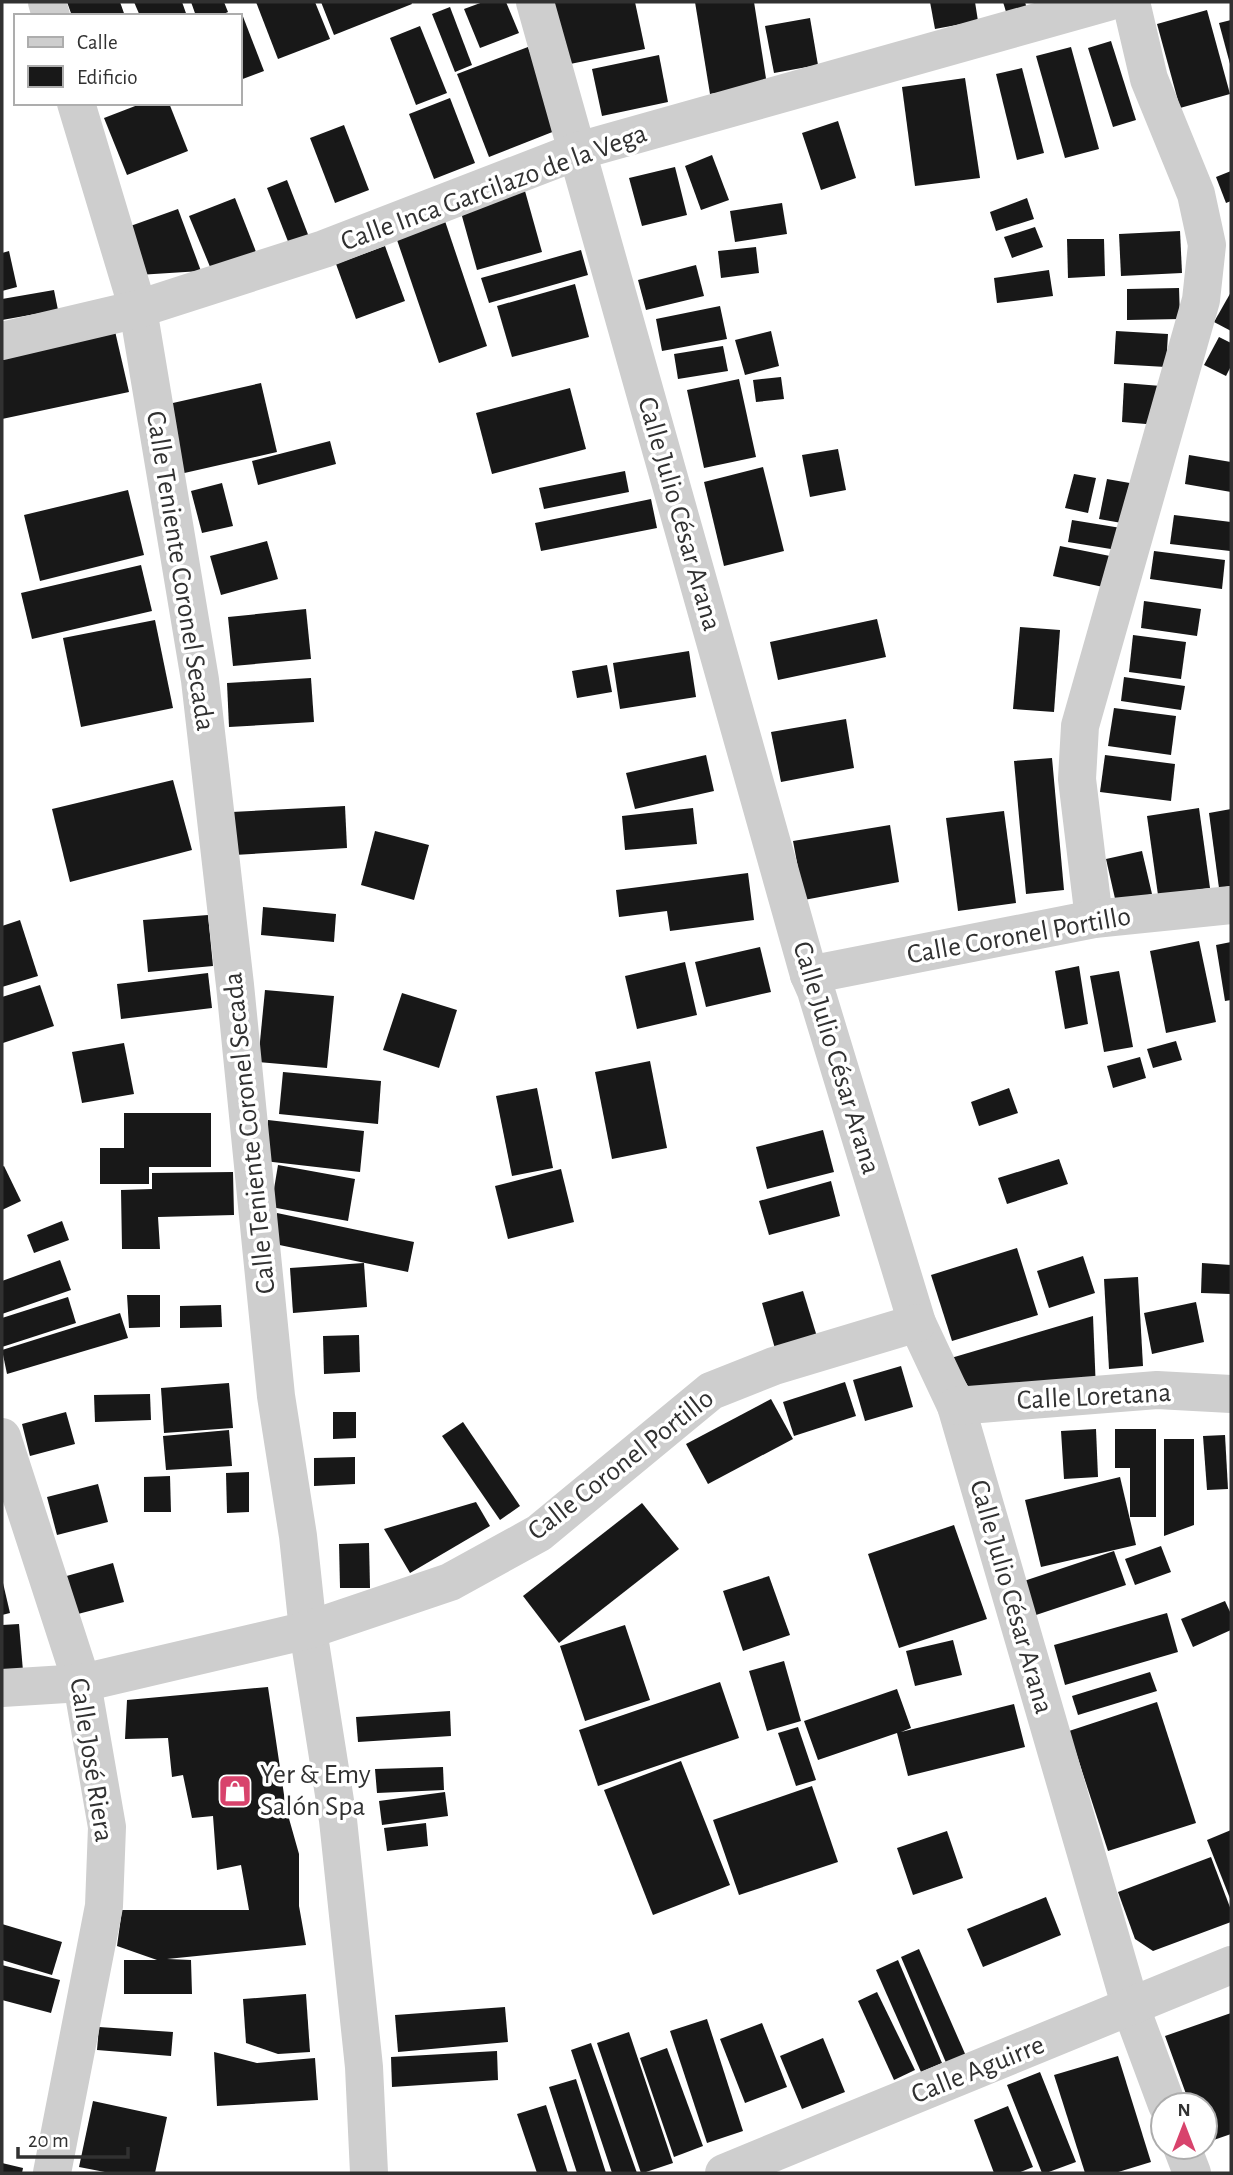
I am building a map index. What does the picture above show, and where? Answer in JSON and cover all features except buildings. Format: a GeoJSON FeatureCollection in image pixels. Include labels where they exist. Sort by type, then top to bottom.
{"type":"FeatureCollection","features":[{"type":"Feature","properties":{"kind":"street","name":"Calle Julio César Arana"},"geometry":{"type":"LineString","coordinates":[[536,2],[809,975],[917,1322],[956,1406],[1131,2008],[1162,2091]]}},
{"type":"Feature","properties":{"kind":"street","name":"Calle Inca Garcilazo de la Vega"},"geometry":{"type":"LineString","coordinates":[[2,341],[138,309],[324,249],[578,151],[1108,2]]}},
{"type":"Feature","properties":{"kind":"street"},"geometry":{"type":"LineString","coordinates":[[1094,919],[1077,779],[1080,726],[1201,300],[1206,245],[1196,194],[1149,79],[1130,2]]}},
{"type":"Feature","properties":{"kind":"street","name":"Calle Teniente Coronel Secada"},"geometry":{"type":"LineString","coordinates":[[77,105],[138,309],[200,680],[235,985],[276,1396],[298,1536],[308,1630],[338,1820],[364,2067],[369,2173]]}},
{"type":"Feature","properties":{"kind":"street","name":"Calle Coronel Portillo"},"geometry":{"type":"LineString","coordinates":[[809,975],[1094,919],[1231,905]]}},
{"type":"Feature","properties":{"kind":"street","name":"Calle Coronel Portillo"},"geometry":{"type":"LineString","coordinates":[[2,1688],[82,1683],[308,1630],[450,1582],[539,1533],[711,1391],[774,1366],[917,1322]]}},
{"type":"Feature","properties":{"kind":"street","name":"Calle Loretana"},"geometry":{"type":"LineString","coordinates":[[956,1406],[1157,1390],[1231,1394]]}},
{"type":"Feature","properties":{"kind":"street","name":"Calle José Riera"},"geometry":{"type":"LineString","coordinates":[[2,1437],[82,1683],[107,1827],[104,1906],[52,2173]]}},
{"type":"Feature","properties":{"kind":"street","name":"Calle Aguirre"},"geometry":{"type":"LineString","coordinates":[[724,2173],[1231,1965]]}},
{"type":"Feature","properties":{"kind":"place","name":"Yer & Emy Salón Spa"},"geometry":{"type":"Point","coordinates":[235,1791]}}]}
